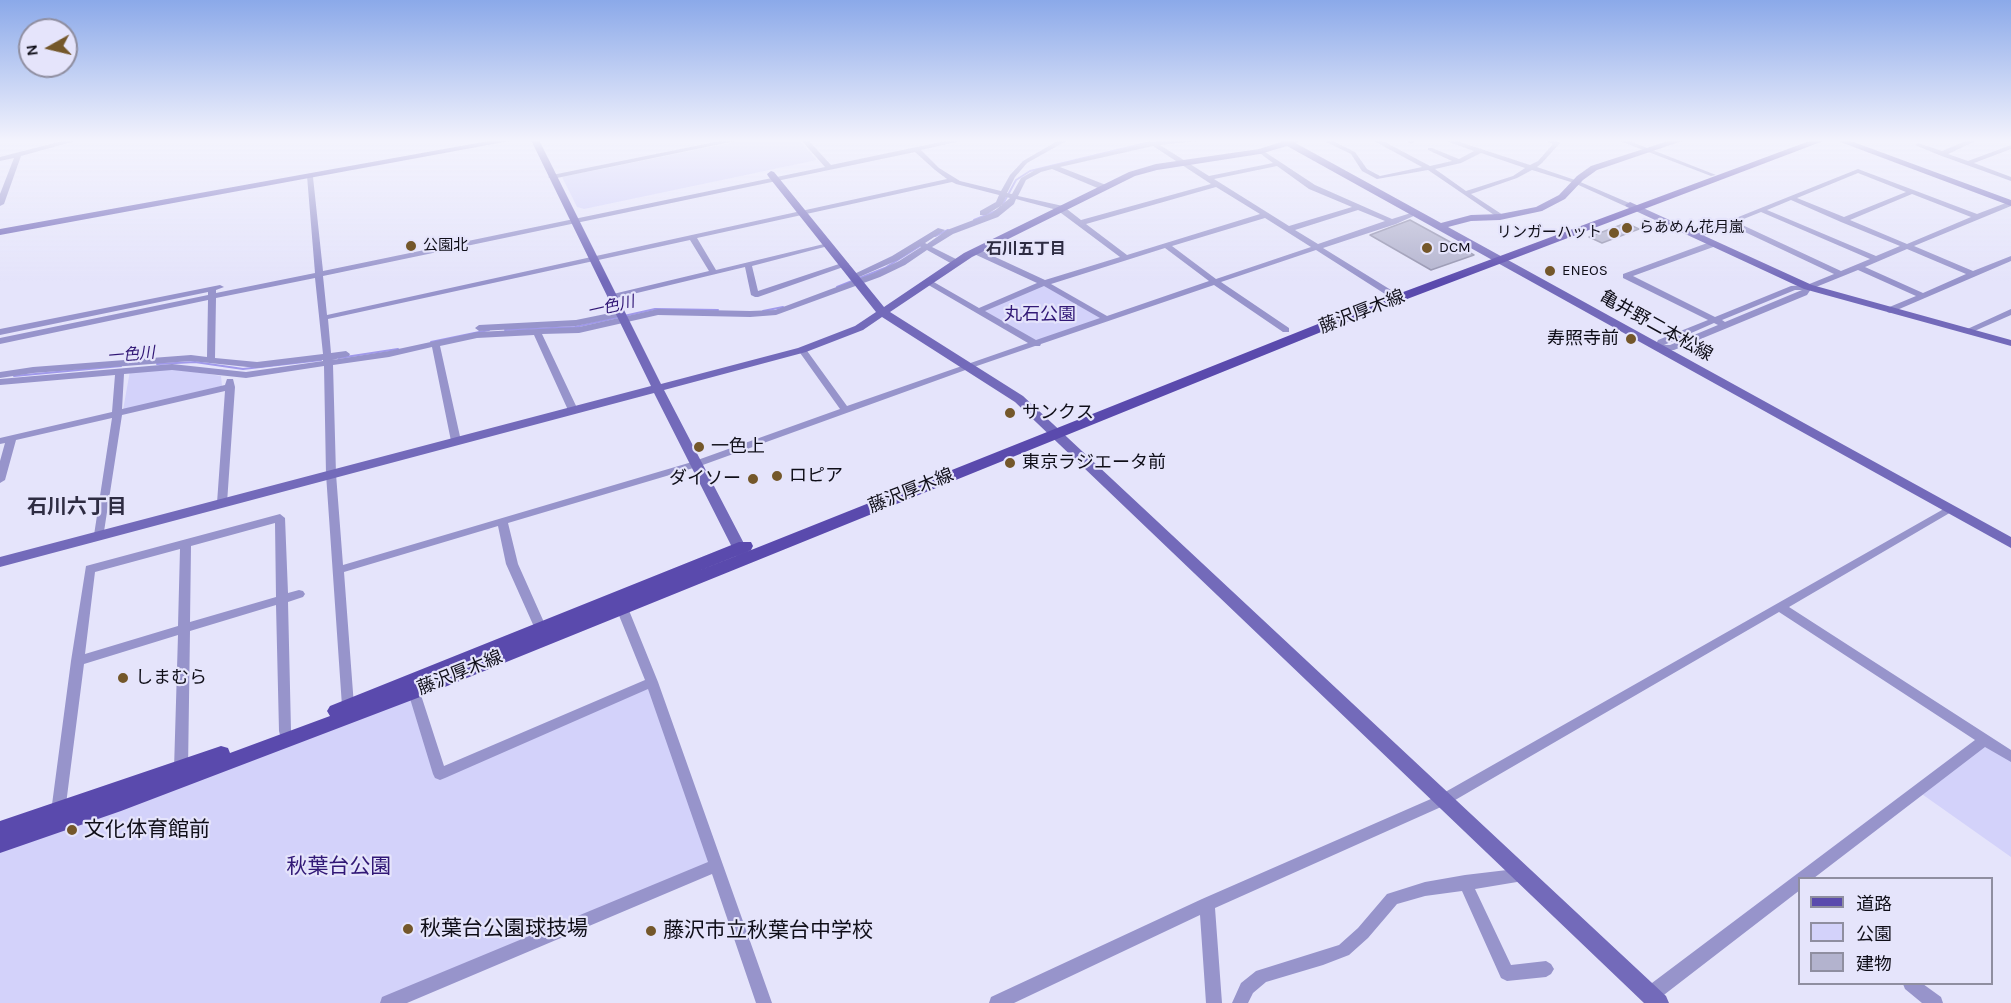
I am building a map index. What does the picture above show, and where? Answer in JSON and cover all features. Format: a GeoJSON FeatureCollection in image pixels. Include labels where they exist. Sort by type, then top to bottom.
{"type":"FeatureCollection","features":[{"type":"Feature","properties":{"kind":"main road","name":"藤沢厚木線"},"geometry":{"type":"LineString","coordinates":[[1634,207],[1685,187]]}},
{"type":"Feature","properties":{"kind":"main road","name":"藤沢厚木線"},"geometry":{"type":"LineString","coordinates":[[1051,429],[1332,323],[1495,258],[1691,187]]}},
{"type":"Feature","properties":{"kind":"main road","name":"藤沢厚木線"},"geometry":{"type":"LineString","coordinates":[[0,844],[114,805],[414,692],[620,602],[1051,429],[1286,330],[1388,292],[1495,258]]}},
{"type":"Feature","properties":{"kind":"main road","name":"藤沢厚木線"},"geometry":{"type":"LineString","coordinates":[[0,830],[58,812],[285,731],[541,629],[620,602]]}},
{"type":"Feature","properties":{"kind":"street"},"geometry":{"type":"LineString","coordinates":[[0,204],[6,187]]}},
{"type":"Feature","properties":{"kind":"street"},"geometry":{"type":"LineString","coordinates":[[0,232],[254,187]]}},
{"type":"Feature","properties":{"kind":"street"},"geometry":{"type":"LineString","coordinates":[[310,187],[328,360],[331,474],[348,706]]}},
{"type":"Feature","properties":{"kind":"street"},"geometry":{"type":"LineString","coordinates":[[557,187],[741,553]]}},
{"type":"Feature","properties":{"kind":"street"},"geometry":{"type":"LineString","coordinates":[[0,341],[212,293],[726,187]]}},
{"type":"Feature","properties":{"kind":"street"},"geometry":{"type":"LineString","coordinates":[[782,187],[883,313],[1019,399],[1655,999],[1798,885]]}},
{"type":"Feature","properties":{"kind":"street"},"geometry":{"type":"LineString","coordinates":[[323,318],[921,187]]}},
{"type":"Feature","properties":{"kind":"street"},"geometry":{"type":"LineString","coordinates":[[976,187],[1060,208],[1126,258]]}},
{"type":"Feature","properties":{"kind":"street"},"geometry":{"type":"LineString","coordinates":[[0,382],[180,367],[230,374],[254,374],[394,347],[477,328],[576,323],[667,311],[743,314],[776,312],[856,279],[889,270],[922,244],[995,215],[1007,207],[1010,187]]}},
{"type":"Feature","properties":{"kind":"street"},"geometry":{"type":"LineString","coordinates":[[1009,196],[1017,187]]}},
{"type":"Feature","properties":{"kind":"street"},"geometry":{"type":"LineString","coordinates":[[0,562],[802,350],[837,338],[883,313],[975,251],[1103,187]]}},
{"type":"Feature","properties":{"kind":"street"},"geometry":{"type":"LineString","coordinates":[[1080,223],[1208,187]]}},
{"type":"Feature","properties":{"kind":"street"},"geometry":{"type":"LineString","coordinates":[[1222,187],[1388,292]]}},
{"type":"Feature","properties":{"kind":"street"},"geometry":{"type":"LineString","coordinates":[[1312,187],[1393,222]]}},
{"type":"Feature","properties":{"kind":"street","name":"亀井野二本松線"},"geometry":{"type":"LineString","coordinates":[[1366,187],[2011,543]]}},
{"type":"Feature","properties":{"kind":"street"},"geometry":{"type":"LineString","coordinates":[[1457,187],[1500,217]]}},
{"type":"Feature","properties":{"kind":"street"},"geometry":{"type":"LineString","coordinates":[[1466,193],[1485,187]]}},
{"type":"Feature","properties":{"kind":"street"},"geometry":{"type":"LineString","coordinates":[[1438,227],[1471,218],[1500,217],[1530,212],[1555,202],[1571,187]]}},
{"type":"Feature","properties":{"kind":"street"},"geometry":{"type":"LineString","coordinates":[[1587,187],[1808,287],[2011,343]]}},
{"type":"Feature","properties":{"kind":"street"},"geometry":{"type":"LineString","coordinates":[[1695,236],[1819,187]]}},
{"type":"Feature","properties":{"kind":"street"},"geometry":{"type":"LineString","coordinates":[[1899,187],[1977,217]]}},
{"type":"Feature","properties":{"kind":"street"},"geometry":{"type":"LineString","coordinates":[[1967,187],[2011,203]]}},
{"type":"Feature","properties":{"kind":"street"},"geometry":{"type":"LineString","coordinates":[[1844,220],[1912,192]]}},
{"type":"Feature","properties":{"kind":"street"},"geometry":{"type":"LineString","coordinates":[[1792,198],[1972,274]]}},
{"type":"Feature","properties":{"kind":"street"},"geometry":{"type":"LineString","coordinates":[[1808,287],[1804,293],[1671,348],[1658,348],[1661,342],[1714,320],[1794,288],[1808,287],[1841,274],[2011,203]]}},
{"type":"Feature","properties":{"kind":"street"},"geometry":{"type":"LineString","coordinates":[[1289,229],[1359,207]]}},
{"type":"Feature","properties":{"kind":"street"},"geometry":{"type":"LineString","coordinates":[[1762,210],[1876,259]]}},
{"type":"Feature","properties":{"kind":"street"},"geometry":{"type":"LineString","coordinates":[[338,570],[696,464],[968,366],[1036,345],[1214,281],[1414,214]]}},
{"type":"Feature","properties":{"kind":"street"},"geometry":{"type":"LineString","coordinates":[[979,311],[1044,283],[1266,215]]}},
{"type":"Feature","properties":{"kind":"street"},"geometry":{"type":"LineString","coordinates":[[1730,222],[1841,274]]}},
{"type":"Feature","properties":{"kind":"street"},"geometry":{"type":"LineString","coordinates":[[692,237],[714,273]]}},
{"type":"Feature","properties":{"kind":"street"},"geometry":{"type":"LineString","coordinates":[[922,244],[957,263]]}},
{"type":"Feature","properties":{"kind":"street"},"geometry":{"type":"LineString","coordinates":[[1713,244],[1626,276],[1724,325]]}},
{"type":"Feature","properties":{"kind":"street"},"geometry":{"type":"LineString","coordinates":[[612,297],[828,245]]}},
{"type":"Feature","properties":{"kind":"street"},"geometry":{"type":"LineString","coordinates":[[1167,246],[1286,330]]}},
{"type":"Feature","properties":{"kind":"street"},"geometry":{"type":"LineString","coordinates":[[975,251],[1044,283],[1107,319]]}},
{"type":"Feature","properties":{"kind":"street"},"geometry":{"type":"LineString","coordinates":[[1890,309],[2008,261]]}},
{"type":"Feature","properties":{"kind":"street"},"geometry":{"type":"LineString","coordinates":[[748,265],[755,295],[845,265]]}},
{"type":"Feature","properties":{"kind":"street"},"geometry":{"type":"LineString","coordinates":[[1858,267],[1922,295]]}},
{"type":"Feature","properties":{"kind":"street"},"geometry":{"type":"LineString","coordinates":[[929,283],[1036,345]]}},
{"type":"Feature","properties":{"kind":"street"},"geometry":{"type":"LineString","coordinates":[[0,333],[212,293]]}},
{"type":"Feature","properties":{"kind":"street"},"geometry":{"type":"LineString","coordinates":[[211,359],[212,293]]}},
{"type":"Feature","properties":{"kind":"street"},"geometry":{"type":"LineString","coordinates":[[1967,331],[2011,312]]}},
{"type":"Feature","properties":{"kind":"street"},"geometry":{"type":"LineString","coordinates":[[0,375],[33,370],[176,359],[211,359],[257,365],[328,360],[436,346],[477,335],[579,330],[621,317]]}},
{"type":"Feature","properties":{"kind":"street"},"geometry":{"type":"LineString","coordinates":[[537,333],[573,410]]}},
{"type":"Feature","properties":{"kind":"street"},"geometry":{"type":"LineString","coordinates":[[436,346],[456,441]]}},
{"type":"Feature","properties":{"kind":"street"},"geometry":{"type":"LineString","coordinates":[[802,350],[846,411]]}},
{"type":"Feature","properties":{"kind":"street"},"geometry":{"type":"LineString","coordinates":[[99,535],[117,414],[120,372]]}},
{"type":"Feature","properties":{"kind":"street"},"geometry":{"type":"LineString","coordinates":[[222,503],[230,374]]}},
{"type":"Feature","properties":{"kind":"street"},"geometry":{"type":"LineString","coordinates":[[0,480],[5,440],[230,387]]}},
{"type":"Feature","properties":{"kind":"street"},"geometry":{"type":"LineString","coordinates":[[1003,1002],[1207,904],[1444,799],[1948,509]]}},
{"type":"Feature","properties":{"kind":"street"},"geometry":{"type":"LineString","coordinates":[[58,812],[90,569],[280,518],[285,731]]}},
{"type":"Feature","properties":{"kind":"street"},"geometry":{"type":"LineString","coordinates":[[502,522],[512,564],[541,629]]}},
{"type":"Feature","properties":{"kind":"street"},"geometry":{"type":"LineString","coordinates":[[181,769],[186,543]]}},
{"type":"Feature","properties":{"kind":"street"},"geometry":{"type":"LineString","coordinates":[[77,661],[299,594]]}},
{"type":"Feature","properties":{"kind":"street"},"geometry":{"type":"LineString","coordinates":[[620,602],[652,681],[764,1003]]}},
{"type":"Feature","properties":{"kind":"street"},"geometry":{"type":"LineString","coordinates":[[1779,606],[2011,757]]}},
{"type":"Feature","properties":{"kind":"street"},"geometry":{"type":"LineString","coordinates":[[414,692],[440,774],[652,681]]}},
{"type":"Feature","properties":{"kind":"street"},"geometry":{"type":"LineString","coordinates":[[1808,877],[1985,740]]}},
{"type":"Feature","properties":{"kind":"street"},"geometry":{"type":"LineString","coordinates":[[388,1003],[716,865]]}},
{"type":"Feature","properties":{"kind":"street"},"geometry":{"type":"LineString","coordinates":[[1240,1003],[1247,988],[1262,976],[1344,950],[1363,933],[1392,899],[1466,882],[1524,875]]}},
{"type":"Feature","properties":{"kind":"street"},"geometry":{"type":"LineString","coordinates":[[1466,882],[1507,973],[1546,969]]}},
{"type":"Feature","properties":{"kind":"street"},"geometry":{"type":"LineString","coordinates":[[1207,904],[1214,1003]]}},
{"type":"Feature","properties":{"kind":"street"},"geometry":{"type":"LineString","coordinates":[[1912,985],[1935,1003]]}},
{"type":"Feature","properties":{"kind":"green space"},"geometry":{"type":"Polygon","coordinates":[[[567,187],[690,187],[584,209],[577,207],[567,187]]]}},
{"type":"Feature","properties":{"kind":"green space","name":"丸石公園"},"geometry":{"type":"Polygon","coordinates":[[[1044,283],[1107,319],[1037,344],[979,311],[1044,283]]]}},
{"type":"Feature","properties":{"kind":"green space"},"geometry":{"type":"Polygon","coordinates":[[[177,369],[221,376],[222,386],[123,410],[130,371],[177,369]]]}},
{"type":"Feature","properties":{"kind":"green space","name":"秋葉台公園"},"geometry":{"type":"Polygon","coordinates":[[[652,682],[716,865],[400,1003],[0,1003],[0,844],[414,692],[440,774],[652,682]]]}},
{"type":"Feature","properties":{"kind":"green space"},"geometry":{"type":"Polygon","coordinates":[[[1985,740],[2011,757],[2011,857],[1919,792],[1985,740]]]}},
{"type":"Feature","properties":{"kind":"building","name":"DCM"},"geometry":{"type":"Polygon","coordinates":[[[1410,220],[1474,255],[1431,270],[1370,235],[1410,220]]]}},
{"type":"Feature","properties":{"kind":"building"},"geometry":{"type":"Polygon","coordinates":[[[1626,223],[1639,229],[1602,243],[1589,237],[1626,223]]]}},
{"type":"Feature","properties":{"kind":"waterway","name":"一色川"},"geometry":{"type":"LineString","coordinates":[[1003,204],[1012,187]]}},
{"type":"Feature","properties":{"kind":"waterway","name":"一色川"},"geometry":{"type":"LineString","coordinates":[[974,220],[996,211]]}},
{"type":"Feature","properties":{"kind":"waterway","name":"一色川"},"geometry":{"type":"LineString","coordinates":[[935,236],[948,230]]}},
{"type":"Feature","properties":{"kind":"waterway","name":"一色川"},"geometry":{"type":"LineString","coordinates":[[837,287],[885,268],[920,246]]}},
{"type":"Feature","properties":{"kind":"waterway","name":"一色川"},"geometry":{"type":"LineString","coordinates":[[763,311],[783,307]]}},
{"type":"Feature","properties":{"kind":"waterway","name":"一色川"},"geometry":{"type":"LineString","coordinates":[[505,330],[575,327],[655,309],[718,310]]}},
{"type":"Feature","properties":{"kind":"waterway","name":"一色川"},"geometry":{"type":"LineString","coordinates":[[431,342],[489,330]]}},
{"type":"Feature","properties":{"kind":"waterway","name":"一色川"},"geometry":{"type":"LineString","coordinates":[[339,358],[398,349]]}},
{"type":"Feature","properties":{"kind":"waterway","name":"一色川"},"geometry":{"type":"LineString","coordinates":[[157,364],[195,362],[243,369],[321,360]]}},
{"type":"Feature","properties":{"kind":"waterway","name":"一色川"},"geometry":{"type":"LineString","coordinates":[[14,376],[121,366]]}},
{"type":"Feature","properties":{"kind":"place","name":"らあめん花月嵐"},"geometry":{"type":"Point","coordinates":[1627,228]}},
{"type":"Feature","properties":{"kind":"place","name":"リンガーハット"},"geometry":{"type":"Point","coordinates":[1614,233]}},
{"type":"Feature","properties":{"kind":"place","name":"公園北"},"geometry":{"type":"Point","coordinates":[411,246]}},
{"type":"Feature","properties":{"kind":"place","name":"DCM"},"geometry":{"type":"Point","coordinates":[1427,248]}},
{"type":"Feature","properties":{"kind":"place","name":"ENEOS"},"geometry":{"type":"Point","coordinates":[1550,271]}},
{"type":"Feature","properties":{"kind":"place","name":"寿照寺前"},"geometry":{"type":"Point","coordinates":[1631,339]}},
{"type":"Feature","properties":{"kind":"place","name":"サンクス"},"geometry":{"type":"Point","coordinates":[1010,413]}},
{"type":"Feature","properties":{"kind":"place","name":"一色上"},"geometry":{"type":"Point","coordinates":[699,447]}},
{"type":"Feature","properties":{"kind":"place","name":"東京ラジエータ前"},"geometry":{"type":"Point","coordinates":[1010,463]}},
{"type":"Feature","properties":{"kind":"place","name":"ロピア"},"geometry":{"type":"Point","coordinates":[777,476]}},
{"type":"Feature","properties":{"kind":"place","name":"ダイソー"},"geometry":{"type":"Point","coordinates":[753,479]}},
{"type":"Feature","properties":{"kind":"place","name":"しまむら"},"geometry":{"type":"Point","coordinates":[123,678]}},
{"type":"Feature","properties":{"kind":"place","name":"文化体育館前"},"geometry":{"type":"Point","coordinates":[72,830]}},
{"type":"Feature","properties":{"kind":"place","name":"秋葉台公園球技場"},"geometry":{"type":"Point","coordinates":[408,929]}},
{"type":"Feature","properties":{"kind":"place","name":"藤沢市立秋葉台中学校"},"geometry":{"type":"Point","coordinates":[651,931]}},
{"type":"Feature","properties":{"kind":"district","name":"石川五丁目"},"geometry":{"type":"Point","coordinates":[1026,249]}},
{"type":"Feature","properties":{"kind":"district","name":"石川六丁目"},"geometry":{"type":"Point","coordinates":[77,507]}}]}
